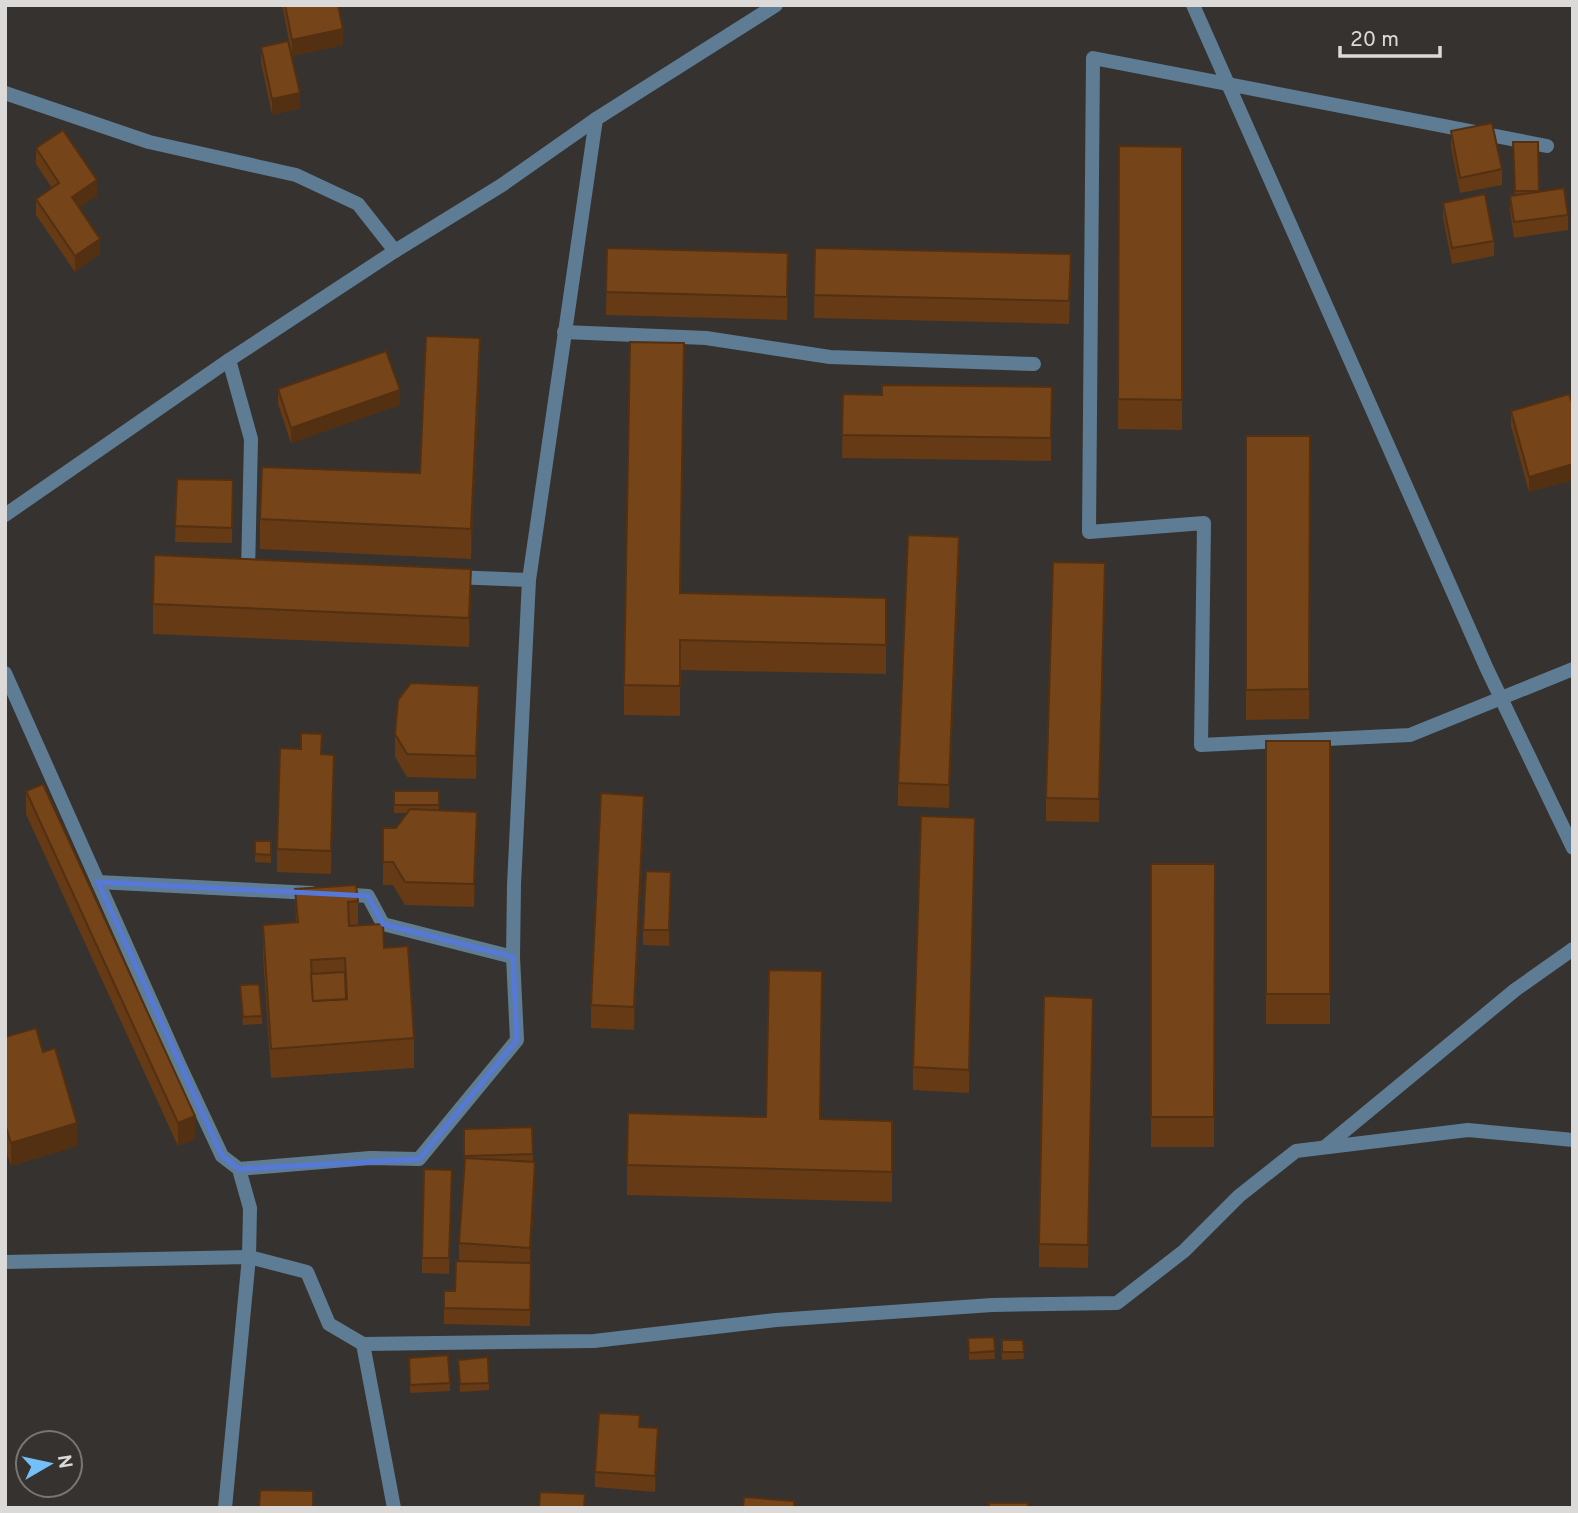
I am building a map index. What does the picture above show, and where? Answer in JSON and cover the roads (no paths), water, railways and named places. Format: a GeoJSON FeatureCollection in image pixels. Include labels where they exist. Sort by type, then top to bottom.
{"type":"FeatureCollection","features":[{"type":"Feature","properties":{"kind":"street"},"geometry":{"type":"LineString","coordinates":[[5,515],[229,360],[395,251],[502,185],[596,119],[776,5]]}},
{"type":"Feature","properties":{"kind":"street"},"geometry":{"type":"LineString","coordinates":[[1193,5],[1500,698],[1573,848]]}},
{"type":"Feature","properties":{"kind":"street"},"geometry":{"type":"LineString","coordinates":[[1547,146],[1093,58],[1089,532],[1205,523],[1201,745],[1410,735],[1573,669]]}},
{"type":"Feature","properties":{"kind":"street"},"geometry":{"type":"LineString","coordinates":[[5,93],[149,142],[296,175],[358,204],[395,251]]}},
{"type":"Feature","properties":{"kind":"street"},"geometry":{"type":"LineString","coordinates":[[239,1169],[370,1158],[419,1159],[517,1040],[513,957],[518,775],[529,580],[596,119]]}},
{"type":"Feature","properties":{"kind":"street"},"geometry":{"type":"LineString","coordinates":[[564,332],[706,338],[830,358],[1034,364]]}},
{"type":"Feature","properties":{"kind":"street"},"geometry":{"type":"LineString","coordinates":[[229,360],[251,439],[248,572]]}},
{"type":"Feature","properties":{"kind":"street"},"geometry":{"type":"LineString","coordinates":[[435,577],[529,580]]}},
{"type":"Feature","properties":{"kind":"street"},"geometry":{"type":"LineString","coordinates":[[5,673],[222,1156],[239,1169],[250,1208],[249,1257],[225,1508]]}},
{"type":"Feature","properties":{"kind":"street"},"geometry":{"type":"LineString","coordinates":[[98,882],[368,896],[383,924],[513,957]]}},
{"type":"Feature","properties":{"kind":"street"},"geometry":{"type":"LineString","coordinates":[[1324,1148],[1515,990],[1573,949]]}},
{"type":"Feature","properties":{"kind":"street"},"geometry":{"type":"LineString","coordinates":[[5,1262],[249,1257],[307,1272],[330,1324],[363,1344],[594,1341],[776,1320],[992,1305],[1117,1303],[1184,1251],[1239,1196],[1296,1151],[1468,1130],[1573,1140]]}},
{"type":"Feature","properties":{"kind":"street"},"geometry":{"type":"LineString","coordinates":[[363,1344],[394,1508]]}}]}
